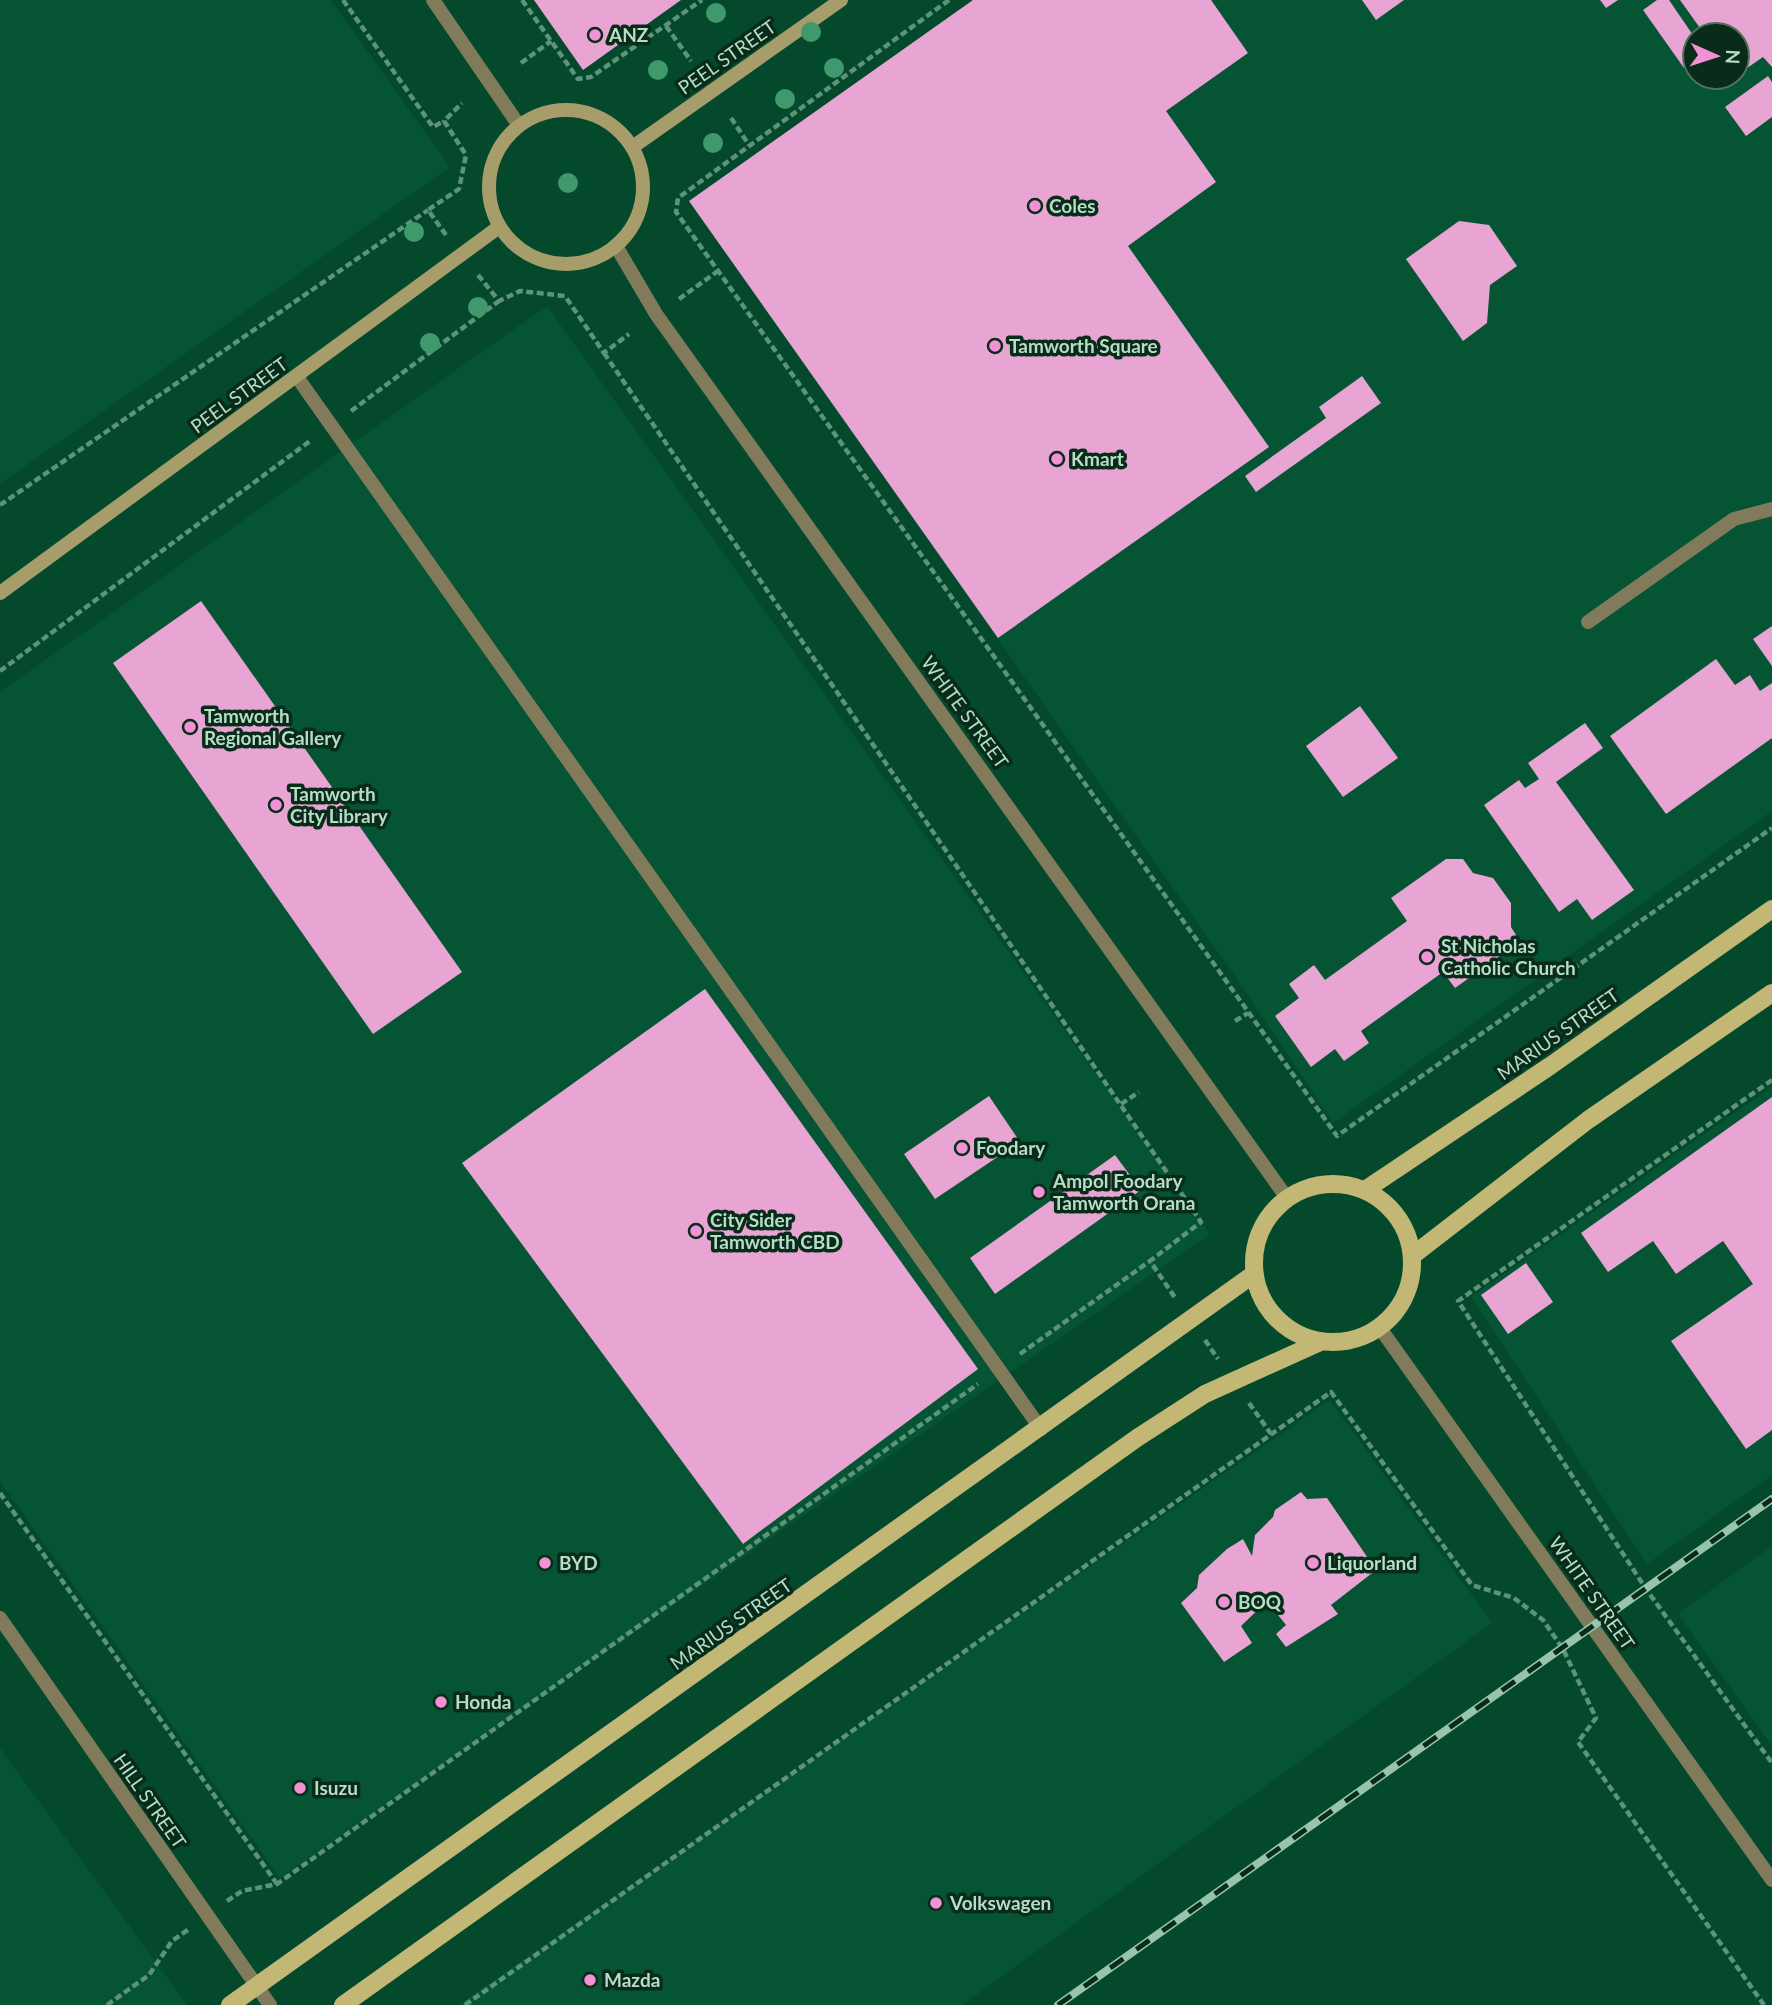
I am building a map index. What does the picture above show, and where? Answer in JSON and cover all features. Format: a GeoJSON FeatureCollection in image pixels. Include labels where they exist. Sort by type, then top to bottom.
{"type":"FeatureCollection","features":[{"type":"Feature","properties":{"kind":"main road","name":"PEEL STREET"},"geometry":{"type":"LineString","coordinates":[[634,146],[841,0]]}},
{"type":"Feature","properties":{"kind":"main road"},"geometry":{"type":"LineString","coordinates":[[572,110],[598,118],[617,128],[634,146],[643,173],[642,200],[632,226],[616,246],[599,257],[573,264],[544,262],[519,249],[499,227],[490,202],[489,176],[498,151],[518,124],[548,112],[572,110]]}},
{"type":"Feature","properties":{"kind":"main road","name":"PEEL STREET"},"geometry":{"type":"LineString","coordinates":[[0,593],[499,227]]}},
{"type":"Feature","properties":{"kind":"main road","name":"MARIUS STREET"},"geometry":{"type":"LineString","coordinates":[[1365,1190],[1550,1066],[1772,909]]}},
{"type":"Feature","properties":{"kind":"main road"},"geometry":{"type":"LineString","coordinates":[[1412,1256],[1588,1120],[1772,993]]}},
{"type":"Feature","properties":{"kind":"main road"},"geometry":{"type":"LineString","coordinates":[[1339,1183],[1365,1190],[1383,1201],[1398,1216],[1408,1235],[1412,1256],[1410,1283],[1399,1308],[1380,1328],[1361,1338],[1341,1343],[1320,1342],[1296,1334],[1276,1319],[1262,1299],[1254,1274],[1254,1253],[1260,1232],[1271,1213],[1287,1198],[1311,1186],[1339,1183]]}},
{"type":"Feature","properties":{"kind":"main road","name":"MARIUS STREET"},"geometry":{"type":"LineString","coordinates":[[230,2005],[1041,1429],[1254,1274]]}},
{"type":"Feature","properties":{"kind":"main road"},"geometry":{"type":"LineString","coordinates":[[343,2005],[1137,1438],[1205,1394],[1320,1342]]}},
{"type":"Feature","properties":{"kind":"street"},"geometry":{"type":"LineString","coordinates":[[433,0],[518,124]]}},
{"type":"Feature","properties":{"kind":"street","name":"WHITE STREET"},"geometry":{"type":"LineString","coordinates":[[616,246],[656,314],[1287,1198]]}},
{"type":"Feature","properties":{"kind":"street"},"geometry":{"type":"LineString","coordinates":[[297,377],[1041,1429]]}},
{"type":"Feature","properties":{"kind":"street"},"geometry":{"type":"LineString","coordinates":[[1588,622],[1734,519],[1772,509]]}},
{"type":"Feature","properties":{"kind":"street","name":"WHITE STREET"},"geometry":{"type":"LineString","coordinates":[[1380,1328],[1772,1880]]}},
{"type":"Feature","properties":{"kind":"street","name":"HILL STREET"},"geometry":{"type":"LineString","coordinates":[[0,1618],[270,2005]]}},
{"type":"Feature","properties":{"kind":"path"},"geometry":{"type":"LineString","coordinates":[[343,0],[433,127],[462,103]]}},
{"type":"Feature","properties":{"kind":"path"},"geometry":{"type":"LineString","coordinates":[[522,0],[578,79],[591,78],[702,0]]}},
{"type":"Feature","properties":{"kind":"path"},"geometry":{"type":"LineString","coordinates":[[949,0],[678,198],[676,212],[1337,1136],[1772,828]]}},
{"type":"Feature","properties":{"kind":"path"},"geometry":{"type":"LineString","coordinates":[[666,26],[691,61]]}},
{"type":"Feature","properties":{"kind":"path"},"geometry":{"type":"LineString","coordinates":[[521,63],[551,41]]}},
{"type":"Feature","properties":{"kind":"path"},"geometry":{"type":"LineString","coordinates":[[730,118],[750,145]]}},
{"type":"Feature","properties":{"kind":"path"},"geometry":{"type":"LineString","coordinates":[[0,505],[459,189],[466,155],[443,121]]}},
{"type":"Feature","properties":{"kind":"path"},"geometry":{"type":"LineString","coordinates":[[428,210],[443,231]]}},
{"type":"Feature","properties":{"kind":"path"},"geometry":{"type":"LineString","coordinates":[[679,299],[718,271]]}},
{"type":"Feature","properties":{"kind":"path"},"geometry":{"type":"LineString","coordinates":[[0,671],[499,301],[520,291],[565,296],[1201,1222],[277,1884],[242,1891],[172,1941],[149,1975],[107,2005]]}},
{"type":"Feature","properties":{"kind":"path"},"geometry":{"type":"LineString","coordinates":[[491,292],[499,301]]}},
{"type":"Feature","properties":{"kind":"path"},"geometry":{"type":"LineString","coordinates":[[604,353],[628,334]]}},
{"type":"Feature","properties":{"kind":"path"},"geometry":{"type":"LineString","coordinates":[[1235,1021],[1248,1013]]}},
{"type":"Feature","properties":{"kind":"path"},"geometry":{"type":"LineString","coordinates":[[1772,1080],[1458,1301],[1646,1588],[1772,1763]]}},
{"type":"Feature","properties":{"kind":"path"},"geometry":{"type":"LineString","coordinates":[[1121,1104],[1139,1091]]}},
{"type":"Feature","properties":{"kind":"path"},"geometry":{"type":"LineString","coordinates":[[1150,1261],[1271,1434]]}},
{"type":"Feature","properties":{"kind":"path"},"geometry":{"type":"LineString","coordinates":[[465,2005],[1331,1392],[1472,1585],[1514,1598],[1543,1620],[1563,1649],[1596,1718],[1578,1742],[1764,2005]]}},
{"type":"Feature","properties":{"kind":"path"},"geometry":{"type":"LineString","coordinates":[[0,1493],[277,1884]]}},
{"type":"Feature","properties":{"kind":"shaded area"},"geometry":{"type":"Polygon","coordinates":[[[0,0],[331,0],[450,167],[0,484],[0,0]]]}},
{"type":"Feature","properties":{"kind":"shaded area"},"geometry":{"type":"Polygon","coordinates":[[[973,0],[1772,0],[1772,811],[1333,1123],[1230,969],[689,201],[973,0]]]}},
{"type":"Feature","properties":{"kind":"shaded area"},"geometry":{"type":"Polygon","coordinates":[[[547,306],[1210,1234],[280,1878],[0,1481],[0,692],[547,306]]]}},
{"type":"Feature","properties":{"kind":"shaded area"},"geometry":{"type":"Polygon","coordinates":[[[1772,1087],[1772,1475],[1647,1564],[1471,1297],[1772,1087]]]}},
{"type":"Feature","properties":{"kind":"shaded area"},"geometry":{"type":"Polygon","coordinates":[[[1330,1400],[1492,1623],[962,2005],[458,2005],[1330,1400]]]}},
{"type":"Feature","properties":{"kind":"shaded area"},"geometry":{"type":"Polygon","coordinates":[[[1772,1546],[1772,1746],[1678,1614],[1772,1546]]]}},
{"type":"Feature","properties":{"kind":"shaded area"},"geometry":{"type":"Polygon","coordinates":[[[0,1748],[187,2005],[0,2005],[0,1748]]]}},
{"type":"Feature","properties":{"kind":"building","name":"ANZ"},"geometry":{"type":"Polygon","coordinates":[[[534,0],[681,0],[583,70],[534,0]]]}},
{"type":"Feature","properties":{"kind":"building","name":"Tamworth Square"},"geometry":{"type":"Polygon","coordinates":[[[973,0],[1211,0],[1248,53],[1166,111],[1216,182],[1128,246],[1269,447],[998,638],[689,201],[973,0]]]}},
{"type":"Feature","properties":{"kind":"building"},"geometry":{"type":"Polygon","coordinates":[[[1362,0],[1404,0],[1376,20],[1362,0]]]}},
{"type":"Feature","properties":{"kind":"building"},"geometry":{"type":"Polygon","coordinates":[[[1600,0],[1618,0],[1606,8],[1600,0]]]}},
{"type":"Feature","properties":{"kind":"building"},"geometry":{"type":"Polygon","coordinates":[[[1657,0],[1669,0],[1683,21],[1681,21],[1681,64],[1643,10],[1657,0]]]}},
{"type":"Feature","properties":{"kind":"building"},"geometry":{"type":"Polygon","coordinates":[[[1680,0],[1772,0],[1772,67],[1763,57],[1751,65],[1751,21],[1695,21],[1680,0]]]}},
{"type":"Feature","properties":{"kind":"building"},"geometry":{"type":"Polygon","coordinates":[[[1768,76],[1772,82],[1772,117],[1746,136],[1725,107],[1751,91],[1768,76]]]}},
{"type":"Feature","properties":{"kind":"building"},"geometry":{"type":"Polygon","coordinates":[[[1459,221],[1489,225],[1517,266],[1490,285],[1487,323],[1463,341],[1406,259],[1459,221]]]}},
{"type":"Feature","properties":{"kind":"building"},"geometry":{"type":"Polygon","coordinates":[[[1362,376],[1381,403],[1256,492],[1245,476],[1326,418],[1319,407],[1362,376]]]}},
{"type":"Feature","properties":{"kind":"building"},"geometry":{"type":"Polygon","coordinates":[[[201,601],[462,972],[373,1034],[113,663],[201,601]]]}},
{"type":"Feature","properties":{"kind":"building"},"geometry":{"type":"Polygon","coordinates":[[[1772,626],[1772,666],[1753,639],[1772,626]]]}},
{"type":"Feature","properties":{"kind":"building"},"geometry":{"type":"Polygon","coordinates":[[[1716,659],[1735,685],[1750,675],[1760,691],[1772,683],[1772,738],[1666,814],[1610,736],[1716,659]]]}},
{"type":"Feature","properties":{"kind":"building"},"geometry":{"type":"Polygon","coordinates":[[[1360,706],[1398,758],[1343,797],[1306,746],[1360,706]]]}},
{"type":"Feature","properties":{"kind":"building"},"geometry":{"type":"Polygon","coordinates":[[[1585,723],[1603,748],[1556,782],[1634,890],[1592,920],[1577,899],[1559,912],[1484,805],[1519,780],[1525,788],[1539,779],[1528,763],[1585,723]]]}},
{"type":"Feature","properties":{"kind":"building","name":"St Nicholas Catholic Church"},"geometry":{"type":"Polygon","coordinates":[[[1446,859],[1463,859],[1473,873],[1493,878],[1511,903],[1511,927],[1516,935],[1510,949],[1455,988],[1443,972],[1361,1031],[1369,1043],[1344,1061],[1335,1049],[1311,1067],[1275,1016],[1299,998],[1289,984],[1314,965],[1325,980],[1407,921],[1391,898],[1446,859]]]}},
{"type":"Feature","properties":{"kind":"building","name":"City Sider Tamworth CBD"},"geometry":{"type":"Polygon","coordinates":[[[705,989],[978,1369],[743,1544],[462,1163],[705,989]]]}},
{"type":"Feature","properties":{"kind":"building","name":"Foodary"},"geometry":{"type":"Polygon","coordinates":[[[989,1096],[1020,1142],[935,1199],[904,1154],[989,1096]]]}},
{"type":"Feature","properties":{"kind":"building"},"geometry":{"type":"Polygon","coordinates":[[[1772,1097],[1772,1430],[1746,1449],[1671,1341],[1753,1284],[1723,1241],[1676,1274],[1653,1241],[1608,1272],[1581,1233],[1772,1097]]]}},
{"type":"Feature","properties":{"kind":"building"},"geometry":{"type":"Polygon","coordinates":[[[1115,1155],[1141,1190],[995,1294],[970,1258],[1115,1155]]]}},
{"type":"Feature","properties":{"kind":"building"},"geometry":{"type":"Polygon","coordinates":[[[1526,1263],[1553,1302],[1508,1334],[1481,1295],[1526,1263]]]}},
{"type":"Feature","properties":{"kind":"building","name":"Liquorland"},"geometry":{"type":"Polygon","coordinates":[[[1301,1492],[1307,1499],[1327,1498],[1376,1570],[1331,1605],[1338,1614],[1286,1647],[1276,1634],[1286,1625],[1267,1601],[1241,1626],[1252,1643],[1224,1662],[1181,1603],[1197,1588],[1199,1575],[1227,1549],[1243,1539],[1252,1556],[1255,1535],[1273,1517],[1275,1510],[1301,1492]]]}},
{"type":"Feature","properties":{"kind":"railway"},"geometry":{"type":"LineString","coordinates":[[1058,2005],[1772,1499]]}},
{"type":"Feature","properties":{"kind":"place","name":"ANZ"},"geometry":{"type":"Point","coordinates":[595,35]}},
{"type":"Feature","properties":{"kind":"place","name":"Coles"},"geometry":{"type":"Point","coordinates":[1035,206]}},
{"type":"Feature","properties":{"kind":"place","name":"Tamworth Square"},"geometry":{"type":"Point","coordinates":[995,346]}},
{"type":"Feature","properties":{"kind":"place","name":"Kmart"},"geometry":{"type":"Point","coordinates":[1057,459]}},
{"type":"Feature","properties":{"kind":"place","name":"Tamworth Regional Gallery"},"geometry":{"type":"Point","coordinates":[190,727]}},
{"type":"Feature","properties":{"kind":"place","name":"Tamworth City Library"},"geometry":{"type":"Point","coordinates":[276,805]}},
{"type":"Feature","properties":{"kind":"place","name":"St Nicholas Catholic Church"},"geometry":{"type":"Point","coordinates":[1427,957]}},
{"type":"Feature","properties":{"kind":"place","name":"Foodary"},"geometry":{"type":"Point","coordinates":[962,1148]}},
{"type":"Feature","properties":{"kind":"place","name":"Ampol Foodary Tamworth Orana"},"geometry":{"type":"Point","coordinates":[1039,1192]}},
{"type":"Feature","properties":{"kind":"place","name":"City Sider Tamworth CBD"},"geometry":{"type":"Point","coordinates":[696,1231]}},
{"type":"Feature","properties":{"kind":"place","name":"BYD"},"geometry":{"type":"Point","coordinates":[545,1563]}},
{"type":"Feature","properties":{"kind":"place","name":"Liquorland"},"geometry":{"type":"Point","coordinates":[1313,1563]}},
{"type":"Feature","properties":{"kind":"place","name":"BOQ"},"geometry":{"type":"Point","coordinates":[1224,1602]}},
{"type":"Feature","properties":{"kind":"place","name":"Honda"},"geometry":{"type":"Point","coordinates":[441,1702]}},
{"type":"Feature","properties":{"kind":"place","name":"Isuzu"},"geometry":{"type":"Point","coordinates":[300,1788]}},
{"type":"Feature","properties":{"kind":"place","name":"Volkswagen"},"geometry":{"type":"Point","coordinates":[936,1903]}},
{"type":"Feature","properties":{"kind":"place","name":"Mazda"},"geometry":{"type":"Point","coordinates":[590,1980]}}]}
